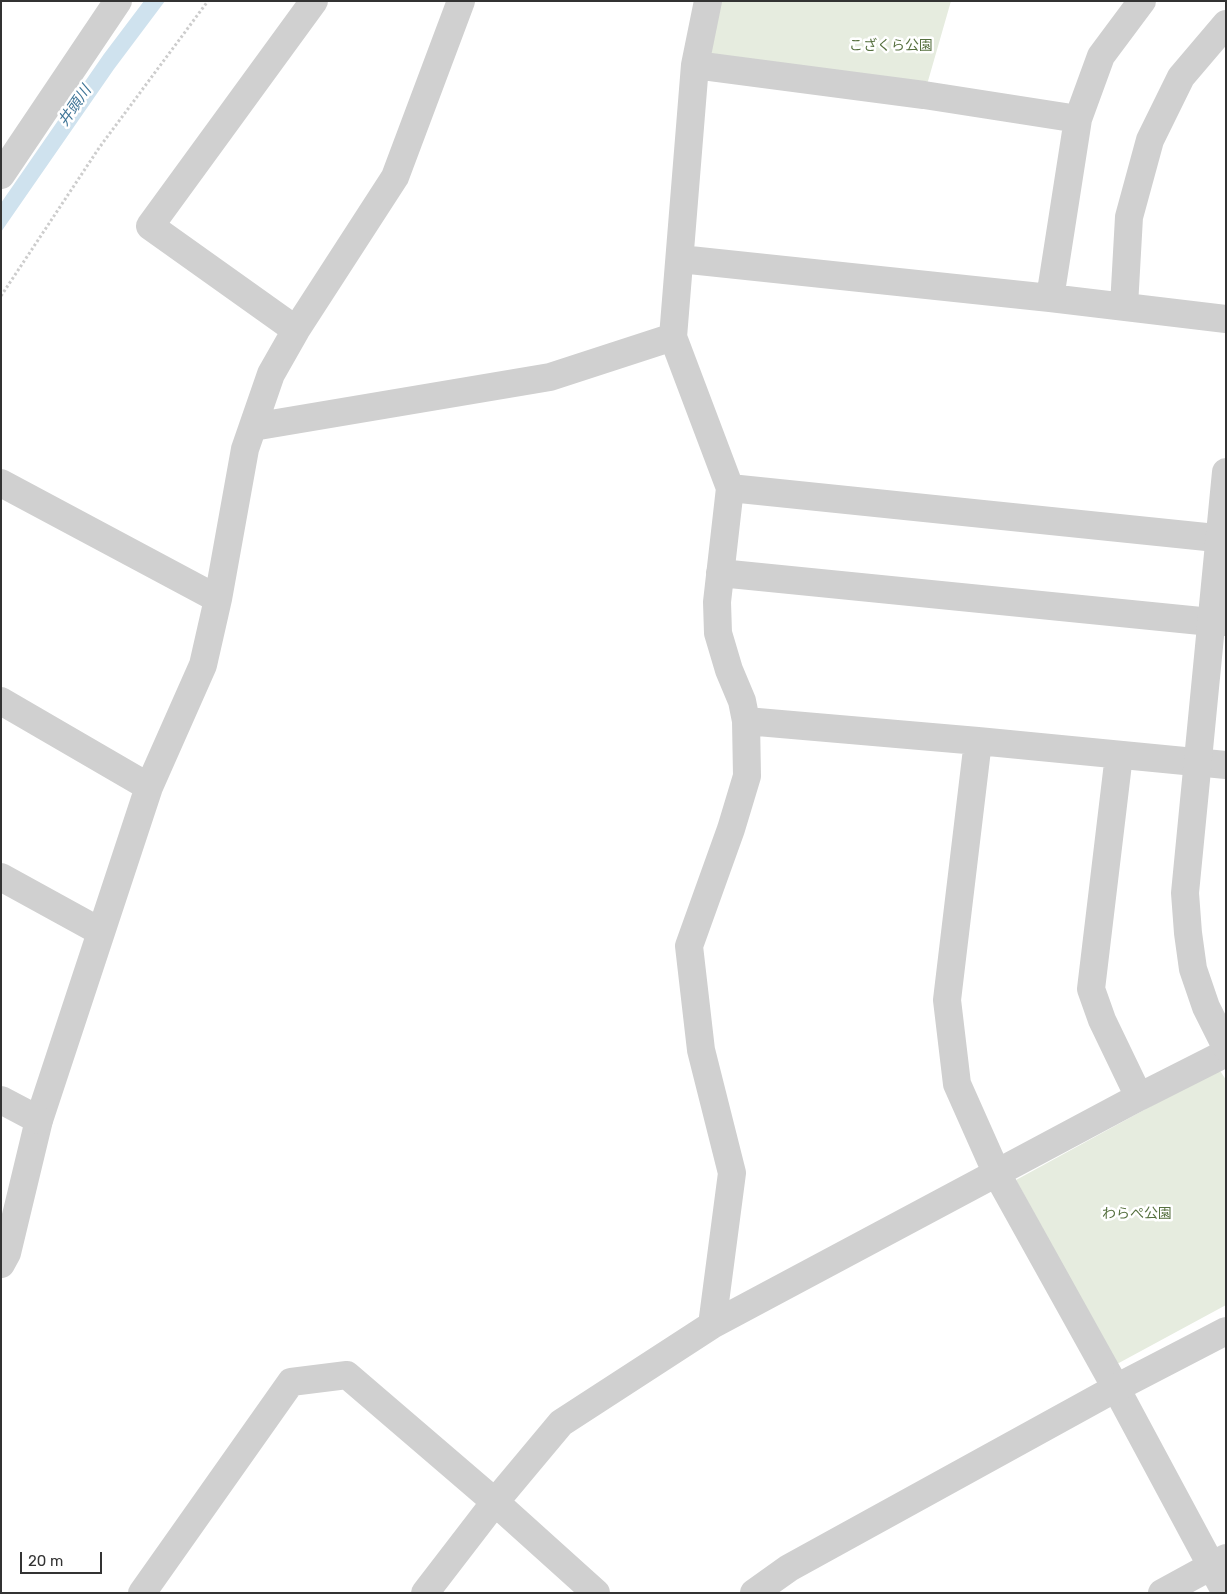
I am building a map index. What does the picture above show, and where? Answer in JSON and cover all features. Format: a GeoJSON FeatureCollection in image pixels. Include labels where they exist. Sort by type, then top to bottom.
{"type":"FeatureCollection","features":[{"type":"Feature","properties":{"kind":"street"},"geometry":{"type":"LineString","coordinates":[[1,174],[118,1]]}},
{"type":"Feature","properties":{"kind":"street"},"geometry":{"type":"LineString","coordinates":[[296,330],[150,226],[314,1]]}},
{"type":"Feature","properties":{"kind":"street"},"geometry":{"type":"LineString","coordinates":[[1,1264],[8,1253],[38,1120],[149,787],[203,665],[218,599],[245,448],[271,374],[296,330],[395,177],[461,1]]}},
{"type":"Feature","properties":{"kind":"street"},"geometry":{"type":"LineString","coordinates":[[708,1],[695,65],[673,336],[730,488],[717,602],[718,633],[729,670],[742,701],[746,721],[747,776],[731,829],[689,946],[701,1050],[732,1173],[712,1324]]}},
{"type":"Feature","properties":{"kind":"street"},"geometry":{"type":"LineString","coordinates":[[1050,298],[1078,119],[1101,56],[1133,4]]}},
{"type":"Feature","properties":{"kind":"street"},"geometry":{"type":"LineString","coordinates":[[1124,306],[1129,217],[1150,140],[1181,77],[1226,24]]}},
{"type":"Feature","properties":{"kind":"street"},"geometry":{"type":"LineString","coordinates":[[695,65],[1078,119]]}},
{"type":"Feature","properties":{"kind":"street"},"geometry":{"type":"LineString","coordinates":[[680,259],[1226,318]]}},
{"type":"Feature","properties":{"kind":"street"},"geometry":{"type":"LineString","coordinates":[[252,427],[550,377],[673,336]]}},
{"type":"Feature","properties":{"kind":"street"},"geometry":{"type":"LineString","coordinates":[[1226,472],[1218,622],[1198,763],[1185,893],[1188,933],[1194,970],[1206,1008],[1226,1046]]}},
{"type":"Feature","properties":{"kind":"street"},"geometry":{"type":"LineString","coordinates":[[1,483],[218,599]]}},
{"type":"Feature","properties":{"kind":"street"},"geometry":{"type":"LineString","coordinates":[[730,488],[1222,538]]}},
{"type":"Feature","properties":{"kind":"street"},"geometry":{"type":"LineString","coordinates":[[720,573],[1218,622]]}},
{"type":"Feature","properties":{"kind":"street"},"geometry":{"type":"LineString","coordinates":[[1,701],[149,787]]}},
{"type":"Feature","properties":{"kind":"street"},"geometry":{"type":"LineString","coordinates":[[746,721],[1226,765]]}},
{"type":"Feature","properties":{"kind":"street"},"geometry":{"type":"LineString","coordinates":[[978,741],[947,1000],[957,1084],[997,1174],[1116,1388],[1218,1562],[1226,1593]]}},
{"type":"Feature","properties":{"kind":"street"},"geometry":{"type":"LineString","coordinates":[[1119,754],[1091,989],[1102,1020],[1140,1097]]}},
{"type":"Feature","properties":{"kind":"street"},"geometry":{"type":"LineString","coordinates":[[1,877],[101,932]]}},
{"type":"Feature","properties":{"kind":"street"},"geometry":{"type":"LineString","coordinates":[[425,1593],[495,1502],[561,1423],[712,1324],[1226,1053]]}},
{"type":"Feature","properties":{"kind":"street"},"geometry":{"type":"LineString","coordinates":[[1,1100],[38,1120]]}},
{"type":"Feature","properties":{"kind":"street"},"geometry":{"type":"LineString","coordinates":[[754,1593],[789,1568],[1116,1388],[1226,1331]]}},
{"type":"Feature","properties":{"kind":"street"},"geometry":{"type":"LineString","coordinates":[[142,1593],[291,1382],[347,1375],[495,1502],[596,1593]]}},
{"type":"Feature","properties":{"kind":"street"},"geometry":{"type":"LineString","coordinates":[[1162,1593],[1218,1562]]}},
{"type":"Feature","properties":{"kind":"path"},"geometry":{"type":"LineString","coordinates":[[1,296],[99,148],[208,1]]}},
{"type":"Feature","properties":{"kind":"green space","name":"こざくら公園"},"geometry":{"type":"Polygon","coordinates":[[[708,1],[951,1],[924,95],[695,65],[708,1]]]}},
{"type":"Feature","properties":{"kind":"green space","name":"わらぺ公園"},"geometry":{"type":"Polygon","coordinates":[[[1219,1069],[1226,1080],[1226,1305],[1117,1364],[1016,1180],[1219,1069]]]}},
{"type":"Feature","properties":{"kind":"water","name":"井頭川"},"geometry":{"type":"Polygon","coordinates":[[[144,1],[165,1],[114,69],[1,232],[1,203],[104,54],[144,1]]]}}]}
